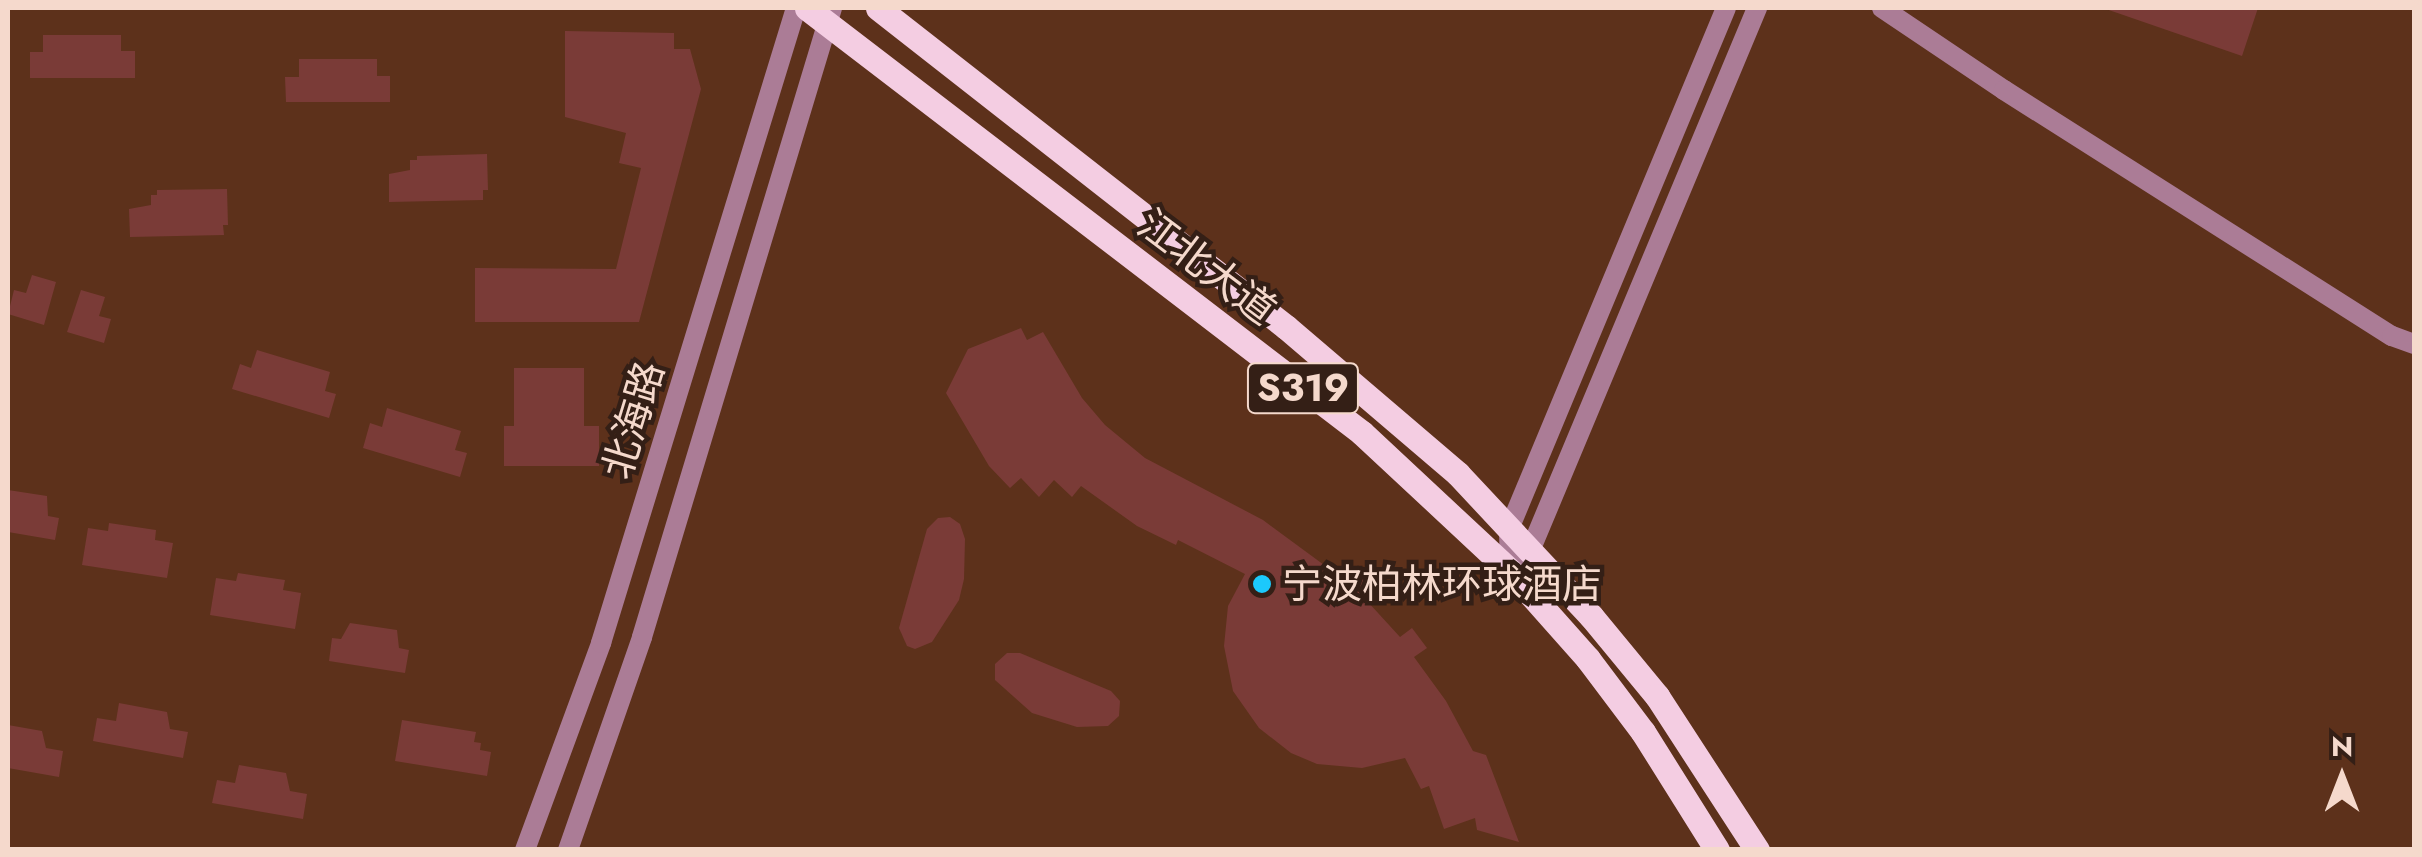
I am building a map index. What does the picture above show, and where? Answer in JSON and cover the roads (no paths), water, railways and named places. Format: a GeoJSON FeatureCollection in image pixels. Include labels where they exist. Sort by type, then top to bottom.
{"type":"FeatureCollection","features":[{"type":"Feature","properties":{"kind":"main road","name":"江北大道"},"geometry":{"type":"LineString","coordinates":[[878,8],[1286,327],[1458,474],[1657,696],[1757,850]]}},
{"type":"Feature","properties":{"kind":"main road","name":"江北大道"},"geometry":{"type":"LineString","coordinates":[[822,13],[1362,434],[1510,571],[1643,732],[1717,850]]}},
{"type":"Feature","properties":{"kind":"street","name":"北海路"},"geometry":{"type":"LineString","coordinates":[[526,850],[601,643],[796,8]]}},
{"type":"Feature","properties":{"kind":"street"},"geometry":{"type":"LineString","coordinates":[[1510,571],[1509,529],[1726,8]]}},
{"type":"Feature","properties":{"kind":"street"},"geometry":{"type":"LineString","coordinates":[[1510,571],[1530,551],[1757,8]]}},
{"type":"Feature","properties":{"kind":"street"},"geometry":{"type":"LineString","coordinates":[[1882,8],[2307,283],[2392,336],[2414,344]]}},
{"type":"Feature","properties":{"kind":"street","name":"北海路"},"geometry":{"type":"LineString","coordinates":[[568,850],[642,637],[822,13]]}},
{"type":"Feature","properties":{"kind":"place","name":"宁波柏林环球酒店"},"geometry":{"type":"Point","coordinates":[1262,584]}}]}
